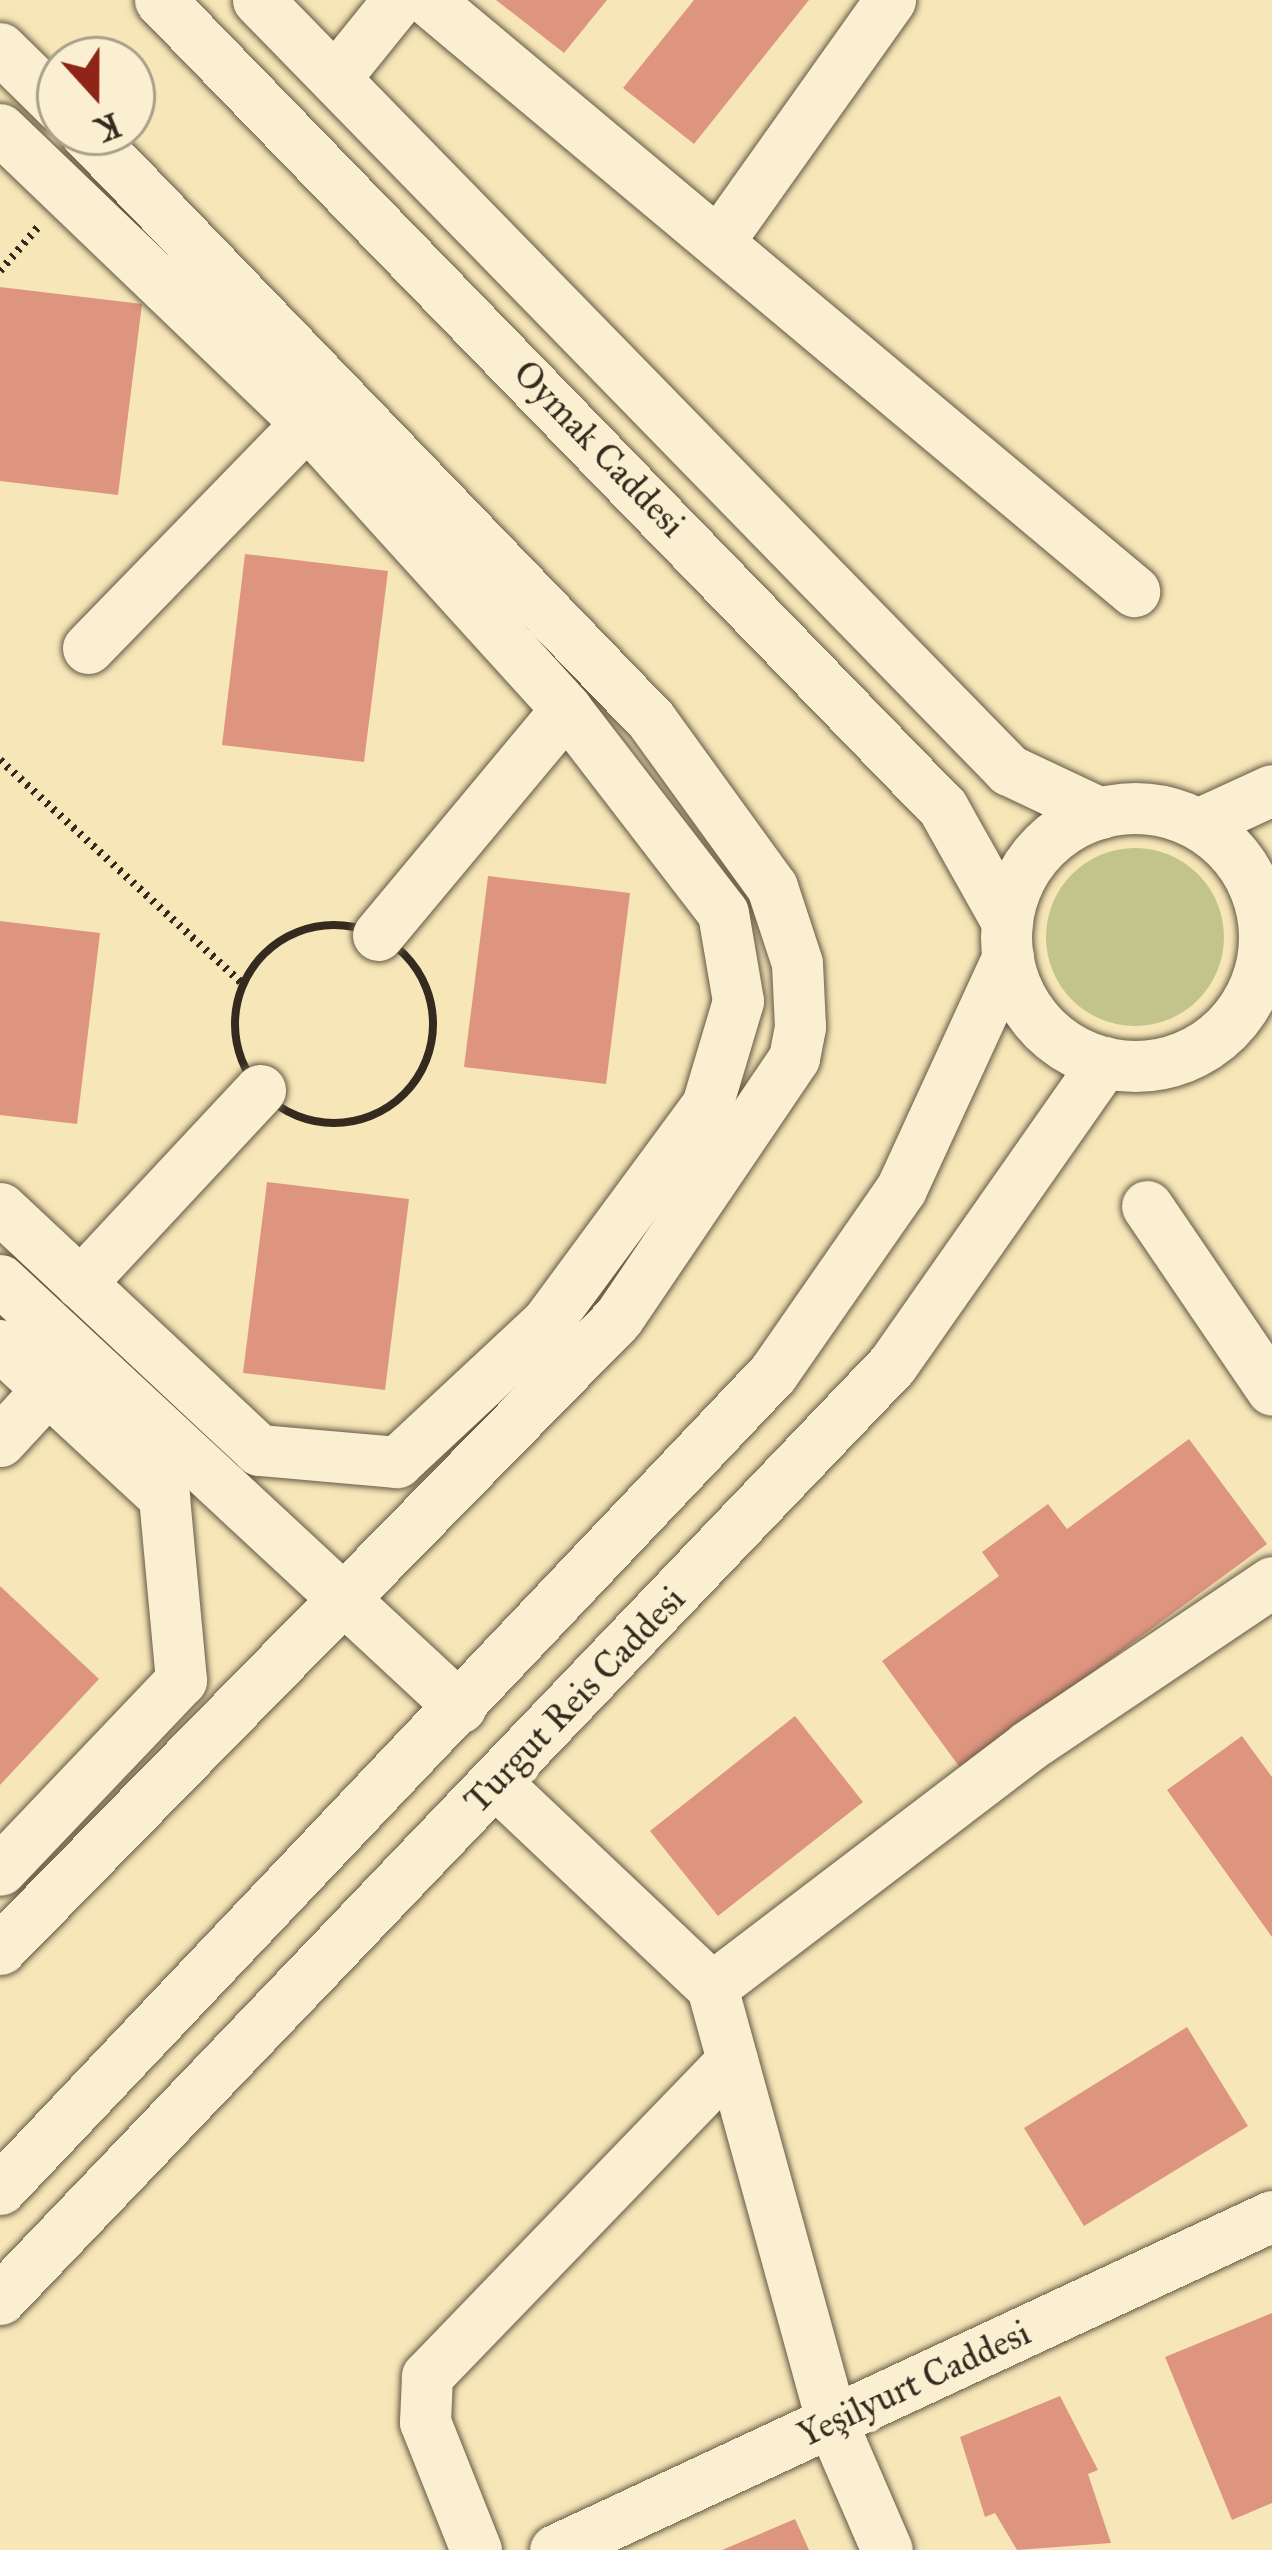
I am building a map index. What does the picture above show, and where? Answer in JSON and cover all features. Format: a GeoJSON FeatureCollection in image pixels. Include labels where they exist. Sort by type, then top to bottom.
{"type":"FeatureCollection","features":[{"type":"Feature","properties":{"kind":"street","name":"Oymak Caddesi"},"geometry":{"type":"LineString","coordinates":[[160,0],[943,808],[1007,939]]}},
{"type":"Feature","properties":{"kind":"street","name":"Oymak Caddesi"},"geometry":{"type":"LineString","coordinates":[[258,0],[1009,770],[1100,813]]}},
{"type":"Feature","properties":{"kind":"street"},"geometry":{"type":"LineString","coordinates":[[334,78],[398,0]]}},
{"type":"Feature","properties":{"kind":"street"},"geometry":{"type":"LineString","coordinates":[[428,0],[1134,591]]}},
{"type":"Feature","properties":{"kind":"street"},"geometry":{"type":"LineString","coordinates":[[718,242],[890,0]]}},
{"type":"Feature","properties":{"kind":"street"},"geometry":{"type":"LineString","coordinates":[[0,48],[36,83]]}},
{"type":"Feature","properties":{"kind":"street"},"geometry":{"type":"LineString","coordinates":[[0,129],[307,423],[566,709],[723,913],[738,1001],[707,1105],[548,1321],[397,1462],[259,1450],[0,1208]]}},
{"type":"Feature","properties":{"kind":"street"},"geometry":{"type":"LineString","coordinates":[[0,1949],[340,1596],[618,1318],[794,1058],[797,963],[772,887],[652,721],[108,156]]}},
{"type":"Feature","properties":{"kind":"street"},"geometry":{"type":"LineString","coordinates":[[88,648],[307,423]]}},
{"type":"Feature","properties":{"kind":"street"},"geometry":{"type":"LineString","coordinates":[[378,935],[566,709]]}},
{"type":"Feature","properties":{"kind":"street"},"geometry":{"type":"LineString","coordinates":[[1198,824],[1272,790]]}},
{"type":"Feature","properties":{"kind":"street"},"geometry":{"type":"LineString","coordinates":[[0,2189],[726,1430],[818,1315],[938,1122],[1007,939],[1031,860],[1100,813],[1150,808],[1198,824],[1254,885],[1266,962],[1239,1013],[1202,1047],[1154,1064],[1104,1062],[1034,1017],[1007,939]]}},
{"type":"Feature","properties":{"kind":"street","name":"Turgut Reis Caddesi"},"geometry":{"type":"LineString","coordinates":[[0,2299],[892,1365],[1104,1062]]}},
{"type":"Feature","properties":{"kind":"street"},"geometry":{"type":"LineString","coordinates":[[80,1283],[260,1090]]}},
{"type":"Feature","properties":{"kind":"street"},"geometry":{"type":"LineString","coordinates":[[1147,1206],[1272,1390]]}},
{"type":"Feature","properties":{"kind":"street"},"geometry":{"type":"LineString","coordinates":[[0,1280],[460,1707]]}},
{"type":"Feature","properties":{"kind":"street"},"geometry":{"type":"LineString","coordinates":[[0,1345],[164,1497],[181,1680],[0,1870]]}},
{"type":"Feature","properties":{"kind":"street"},"geometry":{"type":"LineString","coordinates":[[0,1441],[48,1389]]}},
{"type":"Feature","properties":{"kind":"street"},"geometry":{"type":"LineString","coordinates":[[712,1987],[1028,1746],[1272,1582]]}},
{"type":"Feature","properties":{"kind":"street"},"geometry":{"type":"LineString","coordinates":[[496,1783],[712,1987],[832,2422],[887,2550]]}},
{"type":"Feature","properties":{"kind":"street"},"geometry":{"type":"LineString","coordinates":[[476,2550],[424,2422],[428,2376],[732,2060]]}},
{"type":"Feature","properties":{"kind":"street","name":"Yeşilyurt Caddesi"},"geometry":{"type":"LineString","coordinates":[[555,2550],[1272,2216]]}},
{"type":"Feature","properties":{"kind":"path"},"geometry":{"type":"LineString","coordinates":[[0,271],[68,194]]}},
{"type":"Feature","properties":{"kind":"path"},"geometry":{"type":"LineString","coordinates":[[0,760],[243,984]]}},
{"type":"Feature","properties":{"kind":"path"},"geometry":{"type":"LineString","coordinates":[[334,926],[378,935],[413,964],[432,1006],[420,1074],[388,1107],[344,1123],[298,1117],[260,1090],[238,1051],[243,984],[290,936],[334,926]]}},
{"type":"Feature","properties":{"kind":"green space"},"geometry":{"type":"Polygon","coordinates":[[[1135,848],[1169,855],[1198,874],[1217,903],[1224,937],[1217,971],[1198,1000],[1169,1019],[1135,1026],[1101,1019],[1072,1000],[1053,971],[1046,937],[1053,903],[1072,874],[1101,855],[1135,848]]]}},
{"type":"Feature","properties":{"kind":"building"},"geometry":{"type":"Polygon","coordinates":[[[496,0],[607,0],[564,53],[496,0]]]}},
{"type":"Feature","properties":{"kind":"building"},"geometry":{"type":"Polygon","coordinates":[[[694,0],[809,0],[694,144],[623,88],[694,0]]]}},
{"type":"Feature","properties":{"kind":"building"},"geometry":{"type":"Polygon","coordinates":[[[0,287],[142,304],[118,495],[0,481],[0,287]]]}},
{"type":"Feature","properties":{"kind":"building"},"geometry":{"type":"Polygon","coordinates":[[[245,554],[388,571],[364,762],[222,745],[245,554]]]}},
{"type":"Feature","properties":{"kind":"building"},"geometry":{"type":"Polygon","coordinates":[[[488,876],[630,893],[606,1084],[464,1067],[488,876]]]}},
{"type":"Feature","properties":{"kind":"building"},"geometry":{"type":"Polygon","coordinates":[[[0,921],[100,933],[77,1124],[0,1115],[0,921]]]}},
{"type":"Feature","properties":{"kind":"building"},"geometry":{"type":"Polygon","coordinates":[[[267,1182],[409,1199],[385,1390],[243,1373],[267,1182]]]}},
{"type":"Feature","properties":{"kind":"building"},"geometry":{"type":"Polygon","coordinates":[[[1189,1439],[1267,1544],[961,1769],[882,1661],[999,1576],[982,1552],[1048,1504],[1067,1529],[1189,1439]]]}},
{"type":"Feature","properties":{"kind":"building"},"geometry":{"type":"Polygon","coordinates":[[[0,1586],[99,1679],[0,1785],[0,1586]]]}},
{"type":"Feature","properties":{"kind":"building"},"geometry":{"type":"Polygon","coordinates":[[[795,1716],[863,1802],[718,1916],[650,1831],[795,1716]]]}},
{"type":"Feature","properties":{"kind":"building"},"geometry":{"type":"Polygon","coordinates":[[[1242,1736],[1272,1777],[1272,1937],[1167,1790],[1242,1736]]]}},
{"type":"Feature","properties":{"kind":"building"},"geometry":{"type":"Polygon","coordinates":[[[1187,2027],[1248,2126],[1084,2226],[1024,2128],[1187,2027]]]}},
{"type":"Feature","properties":{"kind":"building"},"geometry":{"type":"Polygon","coordinates":[[[1272,2313],[1272,2503],[1232,2520],[1165,2357],[1272,2313]]]}},
{"type":"Feature","properties":{"kind":"building"},"geometry":{"type":"Polygon","coordinates":[[[1060,2396],[1098,2470],[1088,2474],[1111,2543],[1017,2550],[995,2513],[985,2517],[960,2437],[1060,2396]]]}},
{"type":"Feature","properties":{"kind":"building"},"geometry":{"type":"Polygon","coordinates":[[[795,2519],[809,2550],[722,2550],[795,2519]]]}}]}
